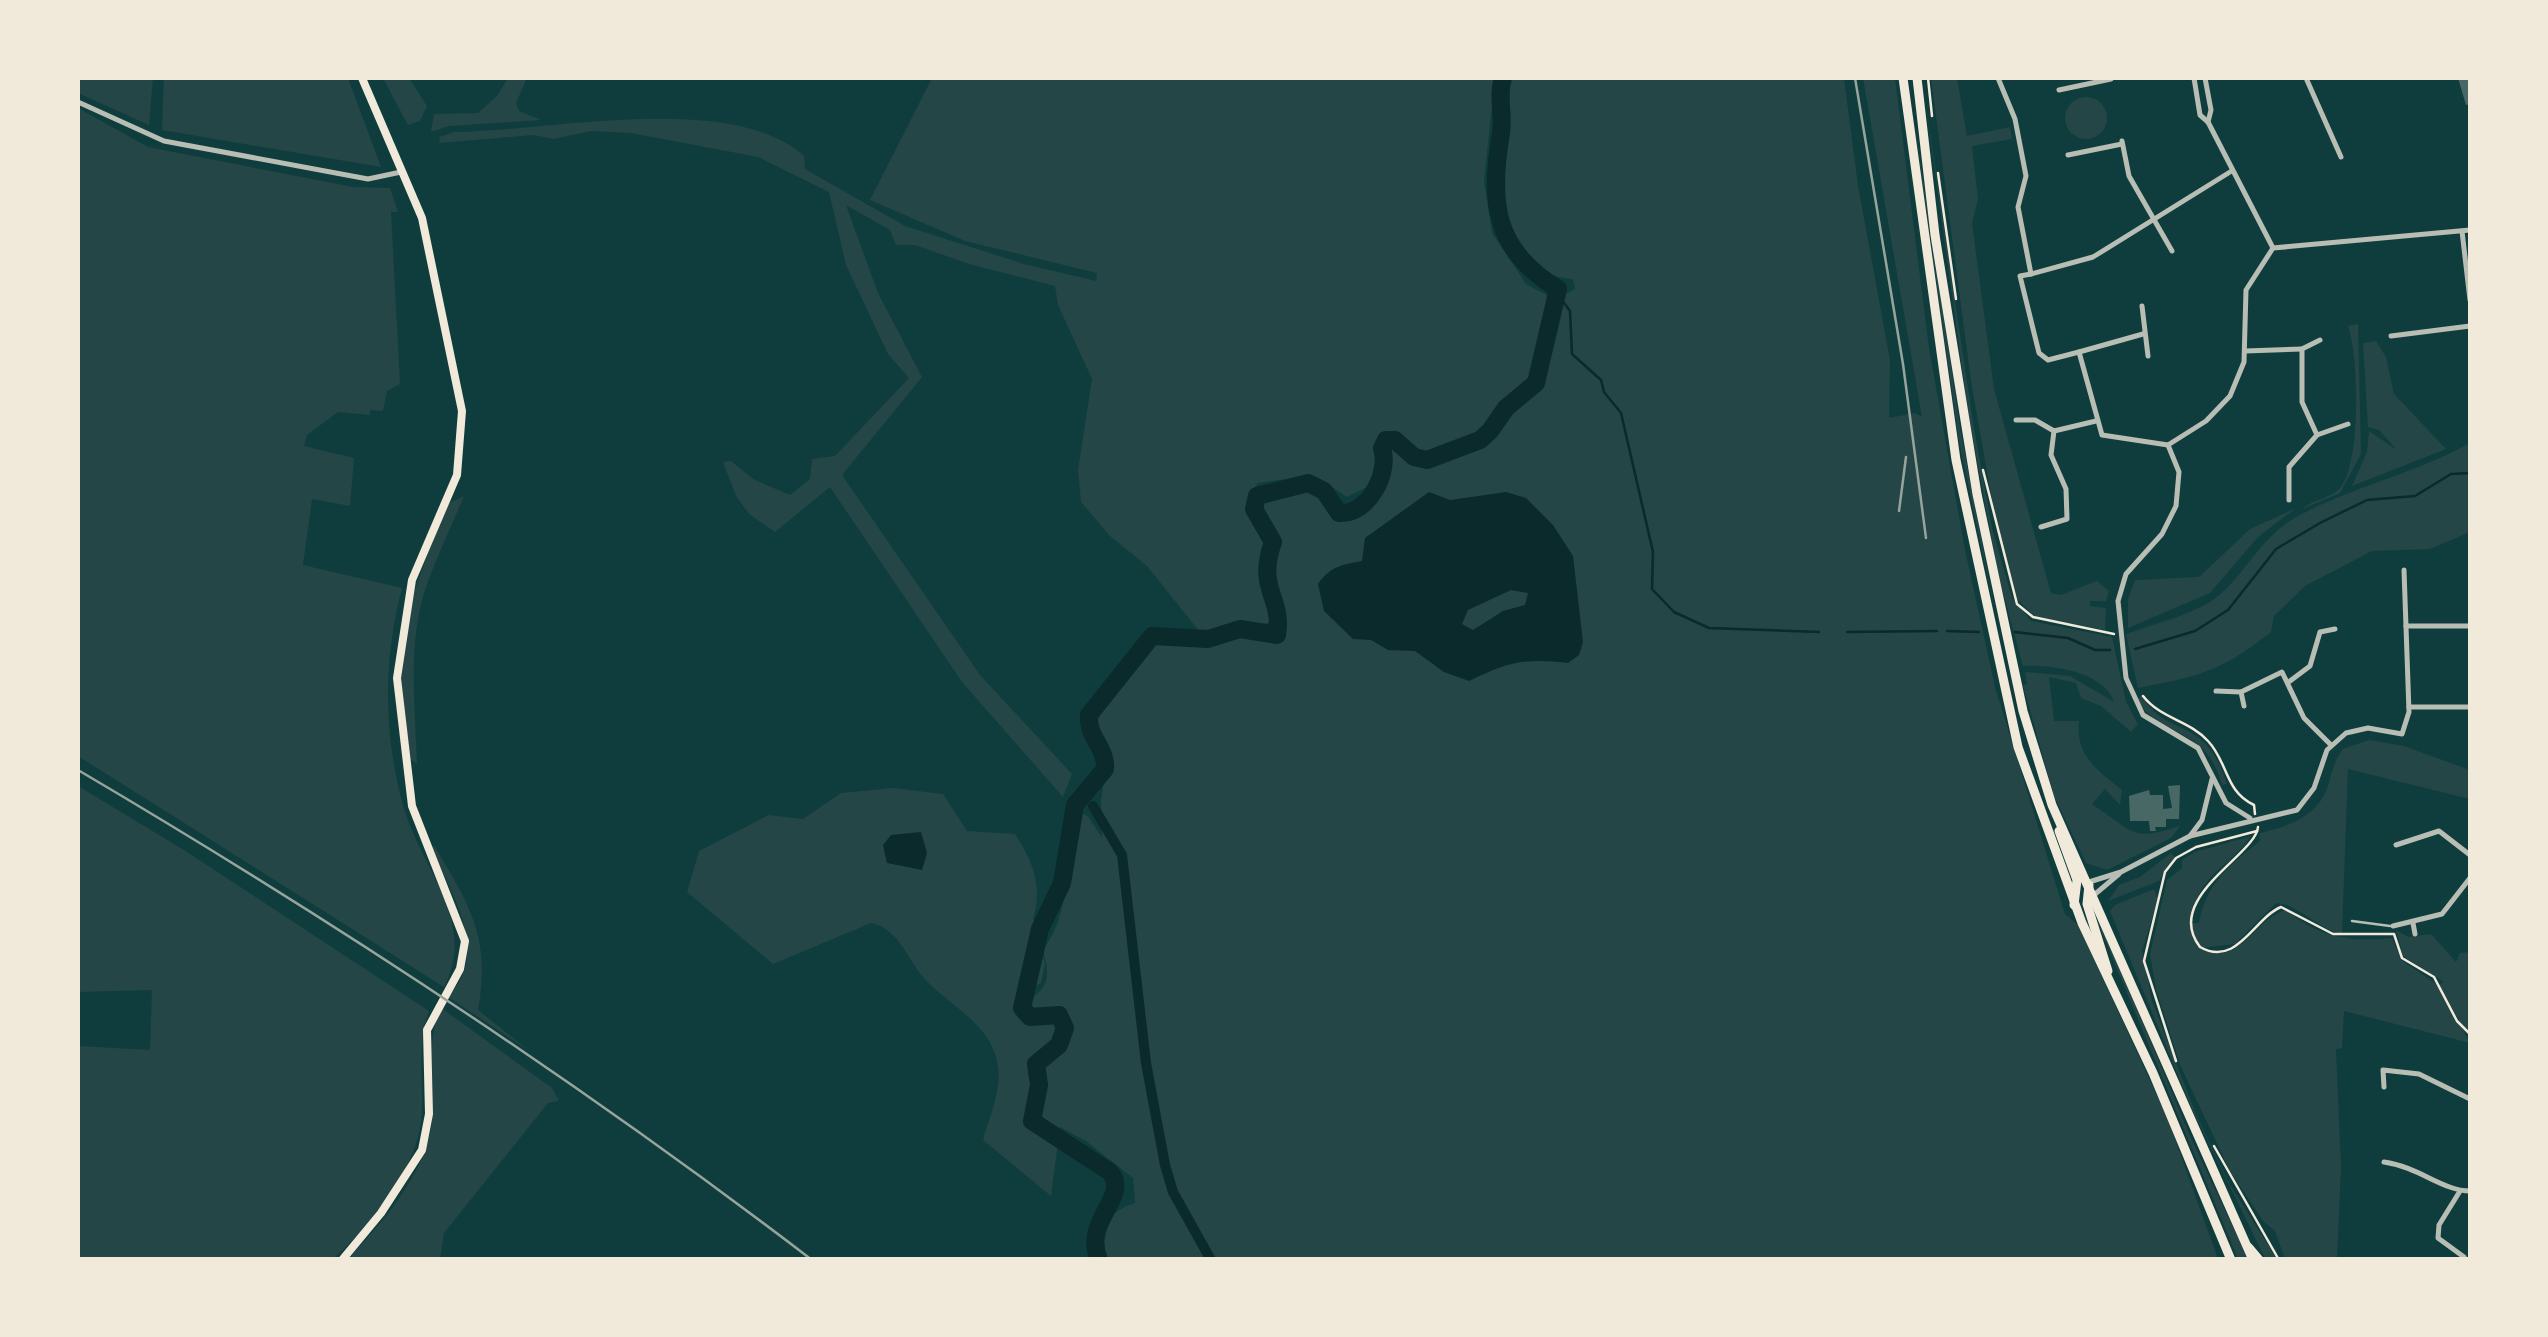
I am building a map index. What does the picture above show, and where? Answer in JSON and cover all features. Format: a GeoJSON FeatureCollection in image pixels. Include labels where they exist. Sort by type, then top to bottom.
{"type":"FeatureCollection","features":[{"type":"Feature","properties":{"kind":"main road"},"geometry":{"type":"LineString","coordinates":[[342,1260],[381,1213],[422,1150],[428,1124],[425,1048],[429,1020],[464,961],[464,934],[412,806],[397,659],[412,580],[457,474],[463,426],[427,236],[362,78]]}},
{"type":"Feature","properties":{"kind":"main road"},"geometry":{"type":"LineString","coordinates":[[1902,78],[1944,389],[1988,617],[2033,797],[2074,890]]}},
{"type":"Feature","properties":{"kind":"main road"},"geometry":{"type":"LineString","coordinates":[[1917,78],[1952,349],[2002,617],[2074,890],[2074,905],[2231,1260]]}},
{"type":"Feature","properties":{"kind":"main road"},"geometry":{"type":"LineString","coordinates":[[2052,804],[2089,882],[2109,979]]}},
{"type":"Feature","properties":{"kind":"main road"},"geometry":{"type":"LineString","coordinates":[[2074,890],[2089,882]]}},
{"type":"Feature","properties":{"kind":"main road"},"geometry":{"type":"LineString","coordinates":[[2074,905],[2090,896]]}},
{"type":"Feature","properties":{"kind":"main road"},"geometry":{"type":"LineString","coordinates":[[2090,896],[2246,1244],[2257,1260]]}},
{"type":"Feature","properties":{"kind":"street"},"geometry":{"type":"LineString","coordinates":[[1998,78],[2015,119],[2023,160],[2026,183],[2018,206],[2031,274]]}},
{"type":"Feature","properties":{"kind":"street"},"geometry":{"type":"LineString","coordinates":[[2059,90],[2111,78],[2113,89]]}},
{"type":"Feature","properties":{"kind":"street"},"geometry":{"type":"LineString","coordinates":[[2194,78],[2198,111],[2208,122],[2230,172],[2273,248]]}},
{"type":"Feature","properties":{"kind":"street"},"geometry":{"type":"LineString","coordinates":[[2205,78],[2212,112],[2208,122]]}},
{"type":"Feature","properties":{"kind":"street"},"geometry":{"type":"LineString","coordinates":[[2306,78],[2341,157]]}},
{"type":"Feature","properties":{"kind":"street"},"geometry":{"type":"LineString","coordinates":[[78,102],[164,140],[368,179],[403,172]]}},
{"type":"Feature","properties":{"kind":"street"},"geometry":{"type":"LineString","coordinates":[[2068,155],[2122,142],[2128,176],[2172,251]]}},
{"type":"Feature","properties":{"kind":"street"},"geometry":{"type":"LineString","coordinates":[[2143,334],[2051,360],[2041,356],[2020,276],[2094,257],[2230,172]]}},
{"type":"Feature","properties":{"kind":"street"},"geometry":{"type":"LineString","coordinates":[[2273,248],[2470,230]]}},
{"type":"Feature","properties":{"kind":"street"},"geometry":{"type":"LineString","coordinates":[[2462,231],[2470,300]]}},
{"type":"Feature","properties":{"kind":"street"},"geometry":{"type":"LineString","coordinates":[[2168,445],[2224,404],[2238,382],[2245,351],[2246,290],[2273,248]]}},
{"type":"Feature","properties":{"kind":"street"},"geometry":{"type":"LineString","coordinates":[[2142,306],[2148,356]]}},
{"type":"Feature","properties":{"kind":"street"},"geometry":{"type":"LineString","coordinates":[[2391,336],[2470,326]]}},
{"type":"Feature","properties":{"kind":"street"},"geometry":{"type":"LineString","coordinates":[[2245,351],[2302,350],[2320,340]]}},
{"type":"Feature","properties":{"kind":"street"},"geometry":{"type":"LineString","coordinates":[[2302,350],[2301,395],[2316,435]]}},
{"type":"Feature","properties":{"kind":"street"},"geometry":{"type":"LineString","coordinates":[[2080,352],[2097,421],[2108,438],[2132,436],[2168,445]]}},
{"type":"Feature","properties":{"kind":"street"},"geometry":{"type":"LineString","coordinates":[[2016,420],[2035,420],[2054,431],[2097,421]]}},
{"type":"Feature","properties":{"kind":"street"},"geometry":{"type":"LineString","coordinates":[[2289,500],[2288,469],[2316,435],[2348,424]]}},
{"type":"Feature","properties":{"kind":"street"},"geometry":{"type":"LineString","coordinates":[[2041,526],[2067,520],[2066,489],[2051,455],[2054,431]]}},
{"type":"Feature","properties":{"kind":"street"},"geometry":{"type":"LineString","coordinates":[[2168,445],[2179,472],[2176,506],[2162,534],[2124,580],[2118,601],[2126,678],[2139,710],[2155,724],[2198,748],[2226,803],[2250,818]]}},
{"type":"Feature","properties":{"kind":"street"},"geometry":{"type":"LineString","coordinates":[[2090,896],[2121,872],[2190,836],[2210,830],[2220,832],[2250,818],[2283,816],[2302,805],[2332,745],[2355,730],[2402,734],[2409,707],[2404,570]]}},
{"type":"Feature","properties":{"kind":"street"},"geometry":{"type":"LineString","coordinates":[[2406,626],[2470,626]]}},
{"type":"Feature","properties":{"kind":"street"},"geometry":{"type":"LineString","coordinates":[[2290,681],[2307,670],[2320,632],[2335,629]]}},
{"type":"Feature","properties":{"kind":"street"},"geometry":{"type":"LineString","coordinates":[[2216,691],[2241,692],[2280,672],[2290,681],[2304,718],[2332,745]]}},
{"type":"Feature","properties":{"kind":"street"},"geometry":{"type":"LineString","coordinates":[[2241,692],[2244,706]]}},
{"type":"Feature","properties":{"kind":"street"},"geometry":{"type":"LineString","coordinates":[[2409,707],[2470,707]]}},
{"type":"Feature","properties":{"kind":"street"},"geometry":{"type":"LineString","coordinates":[[2190,836],[2202,820],[2212,776]]}},
{"type":"Feature","properties":{"kind":"street"},"geometry":{"type":"LineString","coordinates":[[2207,805],[2226,803]]}},
{"type":"Feature","properties":{"kind":"street"},"geometry":{"type":"LineString","coordinates":[[2231,824],[2232,810]]}},
{"type":"Feature","properties":{"kind":"street"},"geometry":{"type":"LineString","coordinates":[[2202,820],[2210,830]]}},
{"type":"Feature","properties":{"kind":"street"},"geometry":{"type":"LineString","coordinates":[[2396,845],[2439,832],[2470,855]]}},
{"type":"Feature","properties":{"kind":"street"},"geometry":{"type":"LineString","coordinates":[[2089,882],[2121,872]]}},
{"type":"Feature","properties":{"kind":"street"},"geometry":{"type":"LineString","coordinates":[[2393,926],[2414,924],[2442,914],[2470,878]]}},
{"type":"Feature","properties":{"kind":"street"},"geometry":{"type":"LineString","coordinates":[[2414,924],[2416,934]]}},
{"type":"Feature","properties":{"kind":"street"},"geometry":{"type":"LineString","coordinates":[[2384,1087],[2383,1070],[2402,1070],[2470,1100]]}},
{"type":"Feature","properties":{"kind":"street"},"geometry":{"type":"LineString","coordinates":[[2384,1162],[2420,1169],[2460,1192],[2470,1192]]}},
{"type":"Feature","properties":{"kind":"street"},"geometry":{"type":"LineString","coordinates":[[2460,1192],[2439,1225],[2438,1238],[2464,1257]]}},
{"type":"Feature","properties":{"kind":"lane"},"geometry":{"type":"LineString","coordinates":[[2352,921],[2393,926]]}},
{"type":"Feature","properties":{"kind":"path"},"geometry":{"type":"LineString","coordinates":[[1928,78],[1933,126]]}},
{"type":"Feature","properties":{"kind":"path"},"geometry":{"type":"LineString","coordinates":[[1938,167],[1957,310]]}},
{"type":"Feature","properties":{"kind":"path"},"geometry":{"type":"LineString","coordinates":[[1981,457],[1994,525],[2018,604],[2034,617],[2119,634]]}},
{"type":"Feature","properties":{"kind":"path"},"geometry":{"type":"LineString","coordinates":[[2182,1074],[2144,961],[2165,872],[2176,858],[2196,847],[2258,831],[2204,890],[2193,924],[2200,947],[2215,952],[2237,946],[2282,907],[2333,934],[2394,934],[2402,958],[2434,977],[2457,1021],[2470,1034]]}},
{"type":"Feature","properties":{"kind":"path"},"geometry":{"type":"LineString","coordinates":[[2212,1142],[2279,1260]]}},
{"type":"Feature","properties":{"kind":"shaded area"},"geometry":{"type":"Polygon","coordinates":[[[78,78],[153,78],[149,125],[78,93],[78,78]]]}},
{"type":"Feature","properties":{"kind":"shaded area"},"geometry":{"type":"Polygon","coordinates":[[[164,78],[348,78],[381,167],[162,130],[164,78]]]}},
{"type":"Feature","properties":{"kind":"shaded area"},"geometry":{"type":"Polygon","coordinates":[[[383,78],[409,78],[427,106],[420,121],[408,125],[383,78]]]}},
{"type":"Feature","properties":{"kind":"shaded area"},"geometry":{"type":"Polygon","coordinates":[[[508,78],[527,78],[516,103],[519,111],[541,120],[449,126],[431,132],[434,114],[478,113],[497,96],[508,78]]]}},
{"type":"Feature","properties":{"kind":"shaded area"},"geometry":{"type":"Polygon","coordinates":[[[932,78],[1495,78],[1484,181],[1492,233],[1526,284],[1552,298],[1540,335],[1535,383],[1500,412],[1479,439],[1444,444],[1432,453],[1479,442],[1530,394],[1541,380],[1543,350],[1564,295],[1575,289],[1573,279],[1545,272],[1525,254],[1512,229],[1501,166],[1509,78],[1844,78],[1858,186],[1890,360],[1889,418],[1915,413],[1922,417],[1863,78],[1895,78],[1929,348],[1965,550],[1995,687],[2065,914],[2078,925],[2167,1117],[2218,1259],[1108,1259],[1101,1232],[1117,1212],[1135,1203],[1133,1178],[1086,1141],[1060,1127],[1051,1196],[983,1140],[998,1079],[991,1044],[975,1023],[923,977],[888,931],[871,923],[773,964],[687,892],[699,851],[769,815],[803,819],[841,793],[893,788],[943,794],[967,831],[1015,834],[1027,854],[1036,885],[1033,919],[1049,933],[1039,946],[1045,963],[1041,983],[1023,992],[1016,1006],[1022,1019],[1054,1014],[1030,1010],[1031,999],[1047,978],[1046,965],[1043,950],[1060,915],[1078,812],[1088,816],[1102,838],[1101,800],[1108,755],[1091,738],[1090,709],[1151,645],[1187,645],[1239,631],[1281,634],[1277,622],[1199,631],[1147,566],[1110,536],[1081,502],[1078,470],[1092,379],[1058,305],[1055,286],[969,264],[915,245],[896,245],[890,230],[846,205],[878,293],[922,377],[842,475],[980,675],[1072,774],[1063,797],[962,682],[830,487],[775,532],[749,514],[736,496],[723,462],[731,461],[753,479],[790,495],[810,479],[812,459],[835,456],[909,378],[888,354],[846,265],[829,192],[758,157],[631,133],[591,131],[554,139],[533,135],[439,143],[440,137],[453,132],[586,122],[686,119],[732,124],[772,136],[804,156],[805,169],[905,226],[1024,264],[1096,281],[1097,273],[965,241],[870,200],[932,78]],[[1396,437],[1375,441],[1378,455],[1379,447],[1390,440],[1408,458],[1420,455],[1414,456],[1396,437]],[[1319,478],[1258,483],[1249,500],[1250,507],[1270,543],[1269,530],[1251,505],[1259,489],[1312,485],[1336,507],[1358,498],[1375,483],[1347,497],[1319,478]]]}},
{"type":"Feature","properties":{"kind":"shaded area"},"geometry":{"type":"Polygon","coordinates":[[[1908,78],[1961,433],[1996,617],[1959,441],[1908,78]]]}},
{"type":"Feature","properties":{"kind":"shaded area"},"geometry":{"type":"Polygon","coordinates":[[[1922,78],[1973,422],[1992,528],[2012,598],[2031,621],[2112,637],[2126,702],[2138,724],[2131,732],[2101,706],[2081,698],[2076,683],[2049,677],[2054,721],[2079,721],[2084,752],[2122,790],[2120,805],[2105,789],[2092,804],[2133,832],[2151,833],[2180,826],[2171,838],[2107,870],[2086,863],[2054,796],[2023,685],[2027,684],[2025,672],[2070,676],[2114,702],[2100,683],[2089,677],[2062,669],[2023,666],[1999,578],[1969,418],[1922,78]]]}},
{"type":"Feature","properties":{"kind":"shaded area"},"geometry":{"type":"Polygon","coordinates":[[[1931,78],[1957,78],[1967,136],[2010,127],[2012,139],[1972,146],[1978,199],[1972,223],[1994,389],[2051,593],[2061,595],[2097,581],[2109,591],[2106,601],[2090,601],[2090,606],[2106,608],[2105,630],[2034,616],[2017,599],[1998,534],[1971,381],[1931,78]]]}},
{"type":"Feature","properties":{"kind":"shaded area"},"geometry":{"type":"Polygon","coordinates":[[[2086,97],[2101,103],[2107,118],[2101,133],[2086,139],[2071,133],[2065,118],[2071,103],[2086,97]]]}},
{"type":"Feature","properties":{"kind":"shaded area"},"geometry":{"type":"Polygon","coordinates":[[[78,108],[148,147],[353,187],[390,188],[398,212],[391,212],[400,384],[387,391],[383,411],[370,410],[370,415],[338,412],[307,435],[304,446],[354,458],[350,506],[312,499],[303,565],[402,588],[391,643],[389,726],[404,808],[451,918],[453,963],[444,987],[78,756],[78,108]]]}},
{"type":"Feature","properties":{"kind":"shaded area"},"geometry":{"type":"Polygon","coordinates":[[[2358,324],[2361,454],[2340,493],[2302,509],[2337,491],[2347,474],[2356,408],[2348,326],[2358,324]]]}},
{"type":"Feature","properties":{"kind":"shaded area"},"geometry":{"type":"Polygon","coordinates":[[[2376,341],[2386,357],[2394,394],[2446,449],[2352,486],[2367,452],[2369,431],[2397,450],[2379,430],[2368,427],[2363,343],[2376,341]]]}},
{"type":"Feature","properties":{"kind":"shaded area"},"geometry":{"type":"Polygon","coordinates":[[[2470,443],[2470,532],[2430,549],[2372,551],[2305,586],[2274,616],[2271,632],[2237,656],[2194,676],[2138,688],[2126,634],[2215,599],[2268,540],[2300,515],[2470,443]]]}},
{"type":"Feature","properties":{"kind":"shaded area"},"geometry":{"type":"Polygon","coordinates":[[[1429,492],[1450,500],[1506,492],[1526,498],[1553,525],[1573,556],[1583,642],[1579,655],[1568,663],[1516,663],[1469,681],[1444,672],[1415,651],[1388,650],[1371,640],[1353,639],[1324,611],[1318,584],[1337,567],[1362,561],[1365,538],[1429,492]],[[1511,590],[1468,610],[1462,624],[1473,630],[1503,611],[1525,605],[1528,593],[1511,590]]]}},
{"type":"Feature","properties":{"kind":"shaded area"},"geometry":{"type":"Polygon","coordinates":[[[464,496],[427,584],[417,627],[417,764],[408,757],[401,677],[405,618],[445,505],[464,496]]]}},
{"type":"Feature","properties":{"kind":"shaded area"},"geometry":{"type":"Polygon","coordinates":[[[2296,508],[2258,537],[2210,593],[2128,628],[2128,599],[2135,580],[2199,577],[2250,529],[2296,508]]]}},
{"type":"Feature","properties":{"kind":"shaded area"},"geometry":{"type":"Polygon","coordinates":[[[2142,696],[2152,710],[2208,746],[2227,784],[2222,785],[2214,765],[2194,741],[2147,712],[2137,699],[2142,696]]]}},
{"type":"Feature","properties":{"kind":"shaded area"},"geometry":{"type":"Polygon","coordinates":[[[2369,740],[2404,746],[2470,770],[2470,799],[2348,769],[2342,934],[2276,903],[2235,944],[2200,948],[2214,953],[2237,948],[2274,915],[2286,910],[2311,927],[2336,936],[2392,938],[2401,960],[2438,985],[2444,982],[2403,956],[2396,930],[2408,937],[2431,934],[2456,962],[2460,953],[2470,952],[2470,1031],[2443,993],[2470,1043],[2344,1011],[2342,1048],[2336,1049],[2341,1168],[2337,1259],[2285,1259],[2275,1231],[2263,1221],[2230,1171],[2180,1065],[2156,989],[2150,954],[2167,880],[2182,868],[2182,860],[2195,852],[2251,836],[2200,893],[2191,923],[2199,923],[2213,886],[2260,841],[2260,833],[2292,823],[2310,812],[2323,796],[2343,749],[2369,740]]]}},
{"type":"Feature","properties":{"kind":"shaded area"},"geometry":{"type":"Polygon","coordinates":[[[78,786],[184,850],[429,1011],[422,1046],[420,1130],[414,1151],[378,1211],[333,1259],[78,1260],[78,1046],[150,1050],[152,990],[78,992],[78,786]]]}},
{"type":"Feature","properties":{"kind":"shaded area"},"geometry":{"type":"Polygon","coordinates":[[[921,832],[927,853],[922,870],[887,863],[883,845],[891,835],[921,832]]]}},
{"type":"Feature","properties":{"kind":"shaded area"},"geometry":{"type":"Polygon","coordinates":[[[434,845],[474,923],[482,962],[478,1010],[528,1050],[448,997],[460,980],[467,944],[458,906],[432,850],[434,845]]]}},
{"type":"Feature","properties":{"kind":"shaded area"},"geometry":{"type":"Polygon","coordinates":[[[2171,853],[2175,857],[2159,881],[2108,901],[2119,885],[2140,877],[2171,853]]]}},
{"type":"Feature","properties":{"kind":"shaded area"},"geometry":{"type":"Polygon","coordinates":[[[2154,889],[2158,899],[2142,951],[2152,1001],[2196,1114],[2229,1183],[2277,1259],[2266,1259],[2262,1252],[2192,1109],[2110,911],[2115,905],[2154,889]]]}},
{"type":"Feature","properties":{"kind":"shaded area"},"geometry":{"type":"Polygon","coordinates":[[[2100,920],[2190,1136],[2248,1259],[2238,1259],[2097,921],[2100,920]]]}},
{"type":"Feature","properties":{"kind":"shaded area"},"geometry":{"type":"Polygon","coordinates":[[[440,1007],[552,1088],[559,1101],[548,1103],[444,1233],[440,1259],[347,1260],[400,1197],[428,1141],[433,1107],[433,1036],[440,1007]]]}},
{"type":"Feature","properties":{"kind":"building"},"geometry":{"type":"Polygon","coordinates":[[[2458,78],[2470,78],[2470,104],[2466,105],[2458,78]]]}},
{"type":"Feature","properties":{"kind":"building"},"geometry":{"type":"Polygon","coordinates":[[[2180,785],[2179,819],[2166,819],[2166,827],[2155,827],[2156,831],[2150,831],[2149,821],[2130,821],[2129,796],[2149,790],[2150,795],[2163,795],[2163,809],[2172,808],[2168,786],[2180,785]]]}},
{"type":"Feature","properties":{"kind":"waterway"},"geometry":{"type":"LineString","coordinates":[[1099,1260],[1096,1233],[1115,1191],[1115,1181],[1110,1172],[1032,1121],[1039,1085],[1036,1064],[1059,1045],[1065,1028],[1059,1015],[1030,1017],[1022,1008],[1040,929],[1062,883],[1075,805],[1105,769],[1089,715],[1152,636],[1208,639],[1240,629],[1277,635],[1277,611],[1267,571],[1273,542],[1254,509],[1257,496],[1308,483],[1324,491],[1339,513],[1350,512],[1375,490],[1383,469],[1382,448],[1386,440],[1395,440],[1414,457],[1427,460],[1480,440],[1506,408],[1536,383],[1558,289],[1520,258],[1501,222],[1496,181],[1503,78]]}},
{"type":"Feature","properties":{"kind":"waterway"},"geometry":{"type":"LineString","coordinates":[[1559,296],[1570,311],[1572,354],[1601,380],[1604,392],[1621,413],[1653,552],[1652,589],[1674,612],[1709,628],[1819,632]]}},
{"type":"Feature","properties":{"kind":"waterway"},"geometry":{"type":"LineString","coordinates":[[2135,649],[2195,631],[2228,610],[2276,549],[2320,523],[2367,500],[2415,496],[2451,474],[2470,473]]}},
{"type":"Feature","properties":{"kind":"waterway"},"geometry":{"type":"LineString","coordinates":[[1847,632],[1937,631]]}},
{"type":"Feature","properties":{"kind":"waterway"},"geometry":{"type":"LineString","coordinates":[[1947,631],[1979,632]]}},
{"type":"Feature","properties":{"kind":"waterway"},"geometry":{"type":"LineString","coordinates":[[2015,632],[2068,638],[2095,650],[2110,650]]}},
{"type":"Feature","properties":{"kind":"waterway"},"geometry":{"type":"LineString","coordinates":[[1093,806],[1122,855],[1146,1063],[1165,1165],[1173,1192],[1211,1260]]}},
{"type":"Feature","properties":{"kind":"railway"},"geometry":{"type":"LineString","coordinates":[[1855,78],[1903,364],[1926,538]]}},
{"type":"Feature","properties":{"kind":"railway"},"geometry":{"type":"LineString","coordinates":[[1899,511],[1906,457]]}},
{"type":"Feature","properties":{"kind":"railway"},"geometry":{"type":"LineString","coordinates":[[78,770],[267,884],[452,1004],[634,1129],[812,1260]]}}]}
